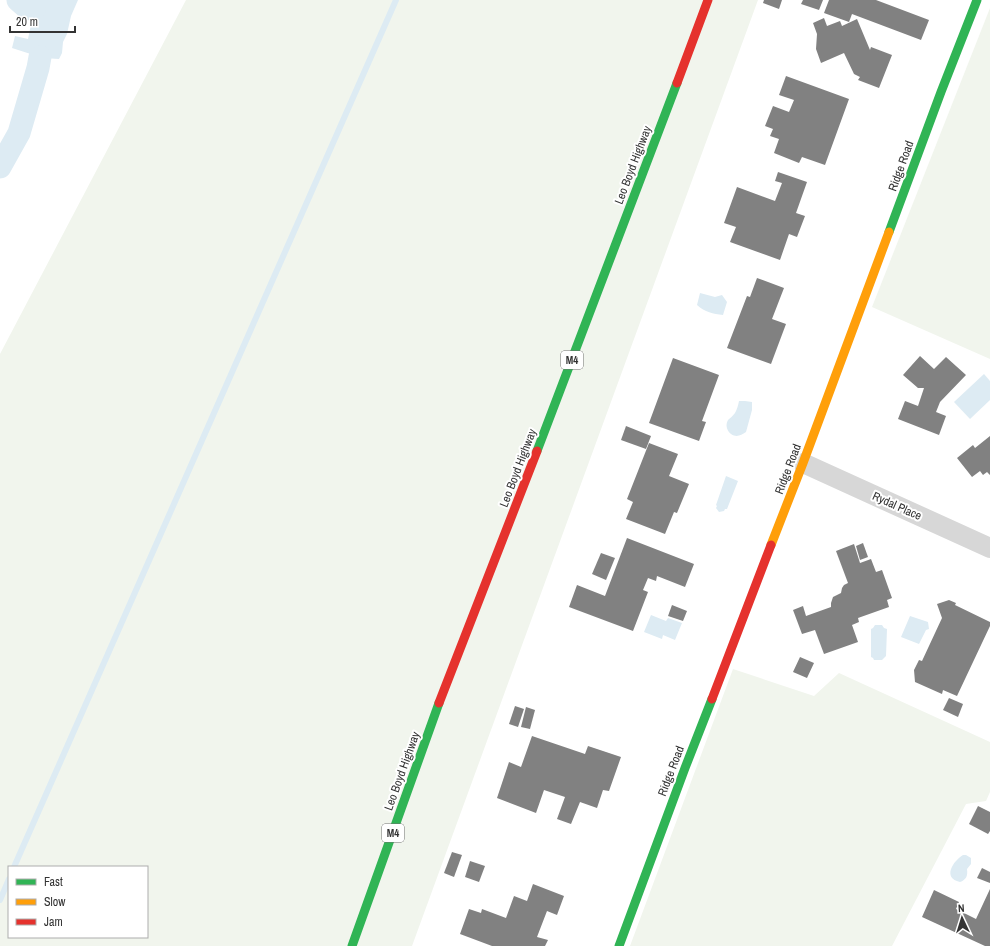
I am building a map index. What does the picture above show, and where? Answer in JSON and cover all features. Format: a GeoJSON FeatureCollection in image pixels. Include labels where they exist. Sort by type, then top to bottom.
{"type":"FeatureCollection","features":[{"type":"Feature","properties":{"kind":"main road","name":"Leo Boyd Highway"},"geometry":{"type":"LineString","coordinates":[[352,946],[433,719],[541,442],[708,0]]}},
{"type":"Feature","properties":{"kind":"main road","name":"Ridge Road"},"geometry":{"type":"LineString","coordinates":[[619,946],[685,768],[804,463],[941,92],[977,0]]}},
{"type":"Feature","properties":{"kind":"street","name":"Rydal Place"},"geometry":{"type":"LineString","coordinates":[[804,463],[990,548]]}},
{"type":"Feature","properties":{"kind":"shaded area"},"geometry":{"type":"Polygon","coordinates":[[[36,0],[78,0],[71,16],[67,34],[63,42],[62,53],[59,59],[43,58],[12,48],[15,36],[28,39],[36,0]]]}},
{"type":"Feature","properties":{"kind":"shaded area"},"geometry":{"type":"Polygon","coordinates":[[[186,0],[758,0],[412,946],[0,946],[0,354],[186,0]]]}},
{"type":"Feature","properties":{"kind":"shaded area"},"geometry":{"type":"Polygon","coordinates":[[[990,8],[990,359],[872,307],[990,8]]]}},
{"type":"Feature","properties":{"kind":"shaded area"},"geometry":{"type":"Polygon","coordinates":[[[700,293],[715,297],[722,295],[727,302],[723,315],[709,312],[697,305],[700,293]]]}},
{"type":"Feature","properties":{"kind":"shaded area"},"geometry":{"type":"Polygon","coordinates":[[[984,374],[990,381],[990,400],[970,419],[954,402],[984,374]]]}},
{"type":"Feature","properties":{"kind":"shaded area"},"geometry":{"type":"Polygon","coordinates":[[[739,401],[752,402],[752,410],[746,432],[739,436],[735,436],[728,431],[727,424],[728,420],[735,413],[739,401]]]}},
{"type":"Feature","properties":{"kind":"shaded area"},"geometry":{"type":"Polygon","coordinates":[[[726,476],[738,481],[727,509],[719,512],[716,505],[726,476]]]}},
{"type":"Feature","properties":{"kind":"shaded area"},"geometry":{"type":"Polygon","coordinates":[[[651,615],[666,621],[668,618],[682,623],[675,640],[663,635],[662,639],[644,632],[651,615]]]}},
{"type":"Feature","properties":{"kind":"shaded area"},"geometry":{"type":"Polygon","coordinates":[[[910,616],[928,622],[929,629],[926,630],[919,644],[901,637],[910,616]]]}},
{"type":"Feature","properties":{"kind":"shaded area"},"geometry":{"type":"Polygon","coordinates":[[[875,625],[882,625],[887,629],[886,656],[882,660],[874,660],[871,657],[871,629],[875,625]]]}},
{"type":"Feature","properties":{"kind":"shaded area"},"geometry":{"type":"Polygon","coordinates":[[[733,669],[814,696],[839,673],[990,742],[990,792],[986,801],[966,804],[892,946],[630,946],[733,669]]]}},
{"type":"Feature","properties":{"kind":"shaded area"},"geometry":{"type":"Polygon","coordinates":[[[963,855],[971,858],[971,864],[967,869],[966,877],[960,882],[951,877],[950,873],[953,865],[963,855]]]}},
{"type":"Feature","properties":{"kind":"building"},"geometry":{"type":"Polygon","coordinates":[[[764,0],[782,0],[779,9],[763,3],[764,0]]]}},
{"type":"Feature","properties":{"kind":"building"},"geometry":{"type":"Polygon","coordinates":[[[803,0],[823,0],[819,10],[801,4],[803,0]]]}},
{"type":"Feature","properties":{"kind":"building"},"geometry":{"type":"Polygon","coordinates":[[[829,0],[876,0],[929,20],[921,40],[852,14],[849,22],[824,13],[829,0]]]}},
{"type":"Feature","properties":{"kind":"building"},"geometry":{"type":"Polygon","coordinates":[[[824,18],[827,26],[840,21],[842,26],[857,19],[870,50],[871,47],[892,55],[879,88],[858,80],[860,77],[854,74],[844,53],[821,63],[816,49],[817,34],[813,23],[824,18]]]}},
{"type":"Feature","properties":{"kind":"building"},"geometry":{"type":"Polygon","coordinates":[[[786,76],[849,99],[825,165],[802,157],[799,163],[774,153],[779,139],[770,136],[773,129],[765,126],[773,106],[789,112],[794,100],[779,95],[786,76]]]}},
{"type":"Feature","properties":{"kind":"building"},"geometry":{"type":"Polygon","coordinates":[[[778,172],[807,182],[796,213],[805,216],[797,237],[789,234],[780,260],[730,242],[736,227],[724,223],[737,187],[775,201],[782,183],[775,181],[778,172]]]}},
{"type":"Feature","properties":{"kind":"building"},"geometry":{"type":"Polygon","coordinates":[[[757,278],[784,288],[772,319],[786,324],[771,364],[727,348],[747,296],[750,297],[757,278]]]}},
{"type":"Feature","properties":{"kind":"building"},"geometry":{"type":"Polygon","coordinates":[[[920,356],[934,369],[946,357],[966,375],[940,402],[936,412],[946,416],[939,435],[898,419],[905,401],[918,406],[924,388],[918,388],[903,375],[920,356]]]}},
{"type":"Feature","properties":{"kind":"building"},"geometry":{"type":"Polygon","coordinates":[[[673,358],[719,375],[702,421],[706,422],[699,441],[649,423],[673,358]]]}},
{"type":"Feature","properties":{"kind":"building"},"geometry":{"type":"Polygon","coordinates":[[[626,426],[651,436],[646,449],[621,440],[626,426]]]}},
{"type":"Feature","properties":{"kind":"building"},"geometry":{"type":"Polygon","coordinates":[[[990,436],[990,475],[987,472],[983,475],[980,471],[972,477],[957,458],[973,445],[975,448],[990,436]]]}},
{"type":"Feature","properties":{"kind":"building"},"geometry":{"type":"Polygon","coordinates":[[[649,443],[678,454],[669,476],[689,484],[677,513],[674,512],[665,534],[626,519],[633,502],[627,499],[649,443]]]}},
{"type":"Feature","properties":{"kind":"building"},"geometry":{"type":"Polygon","coordinates":[[[627,538],[694,564],[685,587],[657,576],[656,581],[648,578],[643,590],[648,592],[633,631],[569,607],[577,585],[605,596],[627,538]]]}},
{"type":"Feature","properties":{"kind":"building"},"geometry":{"type":"Polygon","coordinates":[[[863,543],[868,557],[860,560],[856,546],[863,543]]]}},
{"type":"Feature","properties":{"kind":"building"},"geometry":{"type":"Polygon","coordinates":[[[854,544],[860,563],[871,559],[876,572],[882,570],[892,598],[887,600],[889,607],[858,618],[859,622],[852,625],[858,642],[824,654],[815,630],[802,634],[793,610],[803,606],[806,616],[831,607],[833,597],[841,593],[844,585],[848,583],[836,551],[854,544]]]}},
{"type":"Feature","properties":{"kind":"building"},"geometry":{"type":"Polygon","coordinates":[[[601,553],[615,558],[606,580],[592,574],[601,553]]]}},
{"type":"Feature","properties":{"kind":"building"},"geometry":{"type":"Polygon","coordinates":[[[949,600],[956,603],[955,605],[990,622],[990,626],[957,696],[943,690],[942,694],[915,682],[914,670],[919,660],[922,661],[942,618],[937,604],[949,600]]]}},
{"type":"Feature","properties":{"kind":"building"},"geometry":{"type":"Polygon","coordinates":[[[672,605],[687,611],[683,621],[668,616],[672,605]]]}},
{"type":"Feature","properties":{"kind":"building"},"geometry":{"type":"Polygon","coordinates":[[[800,657],[814,663],[807,678],[793,672],[800,657]]]}},
{"type":"Feature","properties":{"kind":"building"},"geometry":{"type":"Polygon","coordinates":[[[949,698],[963,704],[958,717],[943,710],[949,698]]]}},
{"type":"Feature","properties":{"kind":"building"},"geometry":{"type":"Polygon","coordinates":[[[515,706],[524,709],[518,727],[509,724],[515,706]]]}},
{"type":"Feature","properties":{"kind":"building"},"geometry":{"type":"Polygon","coordinates":[[[526,707],[535,710],[530,729],[521,727],[526,707]]]}},
{"type":"Feature","properties":{"kind":"building"},"geometry":{"type":"Polygon","coordinates":[[[532,736],[585,754],[588,746],[621,757],[609,791],[603,790],[597,808],[580,802],[571,824],[557,819],[565,797],[544,790],[536,813],[497,798],[509,762],[521,767],[532,736]]]}},
{"type":"Feature","properties":{"kind":"building"},"geometry":{"type":"Polygon","coordinates":[[[978,806],[990,812],[990,831],[988,834],[969,824],[978,806]]]}},
{"type":"Feature","properties":{"kind":"building"},"geometry":{"type":"Polygon","coordinates":[[[452,852],[462,855],[454,877],[444,873],[452,852]]]}},
{"type":"Feature","properties":{"kind":"building"},"geometry":{"type":"Polygon","coordinates":[[[470,861],[485,866],[479,882],[465,877],[470,861]]]}},
{"type":"Feature","properties":{"kind":"building"},"geometry":{"type":"Polygon","coordinates":[[[982,868],[990,872],[990,883],[977,878],[982,868]]]}},
{"type":"Feature","properties":{"kind":"building"},"geometry":{"type":"Polygon","coordinates":[[[533,884],[564,896],[557,915],[547,911],[537,937],[548,940],[545,946],[492,946],[460,934],[469,909],[481,913],[482,909],[506,918],[514,896],[527,901],[533,884]]]}},
{"type":"Feature","properties":{"kind":"building"},"geometry":{"type":"Polygon","coordinates":[[[990,889],[990,946],[985,946],[922,917],[934,890],[959,902],[956,909],[976,919],[990,889]]]}},
{"type":"Feature","properties":{"kind":"waterway"},"geometry":{"type":"LineString","coordinates":[[18,0],[26,7],[34,10]]}},
{"type":"Feature","properties":{"kind":"waterway"},"geometry":{"type":"LineString","coordinates":[[14,866],[396,0]]}},
{"type":"Feature","properties":{"kind":"waterway"},"geometry":{"type":"LineString","coordinates":[[0,167],[19,133],[40,57]]}},
{"type":"Feature","properties":{"kind":"waterway"},"geometry":{"type":"LineString","coordinates":[[0,900],[8,881]]}},
{"type":"Feature","properties":{"kind":"traffic: fast"},"geometry":{"type":"LineString","coordinates":[[889,232],[977,0]]}},
{"type":"Feature","properties":{"kind":"traffic: fast"},"geometry":{"type":"LineString","coordinates":[[537,451],[677,83]]}},
{"type":"Feature","properties":{"kind":"traffic: fast"},"geometry":{"type":"LineString","coordinates":[[619,946],[712,699]]}},
{"type":"Feature","properties":{"kind":"traffic: fast"},"geometry":{"type":"LineString","coordinates":[[352,946],[439,703]]}},
{"type":"Feature","properties":{"kind":"traffic: slow"},"geometry":{"type":"LineString","coordinates":[[771,545],[889,232]]}},
{"type":"Feature","properties":{"kind":"traffic: jam"},"geometry":{"type":"LineString","coordinates":[[677,83],[708,0]]}},
{"type":"Feature","properties":{"kind":"traffic: jam"},"geometry":{"type":"LineString","coordinates":[[439,703],[537,451]]}},
{"type":"Feature","properties":{"kind":"traffic: jam"},"geometry":{"type":"LineString","coordinates":[[712,699],[771,545]]}}]}
